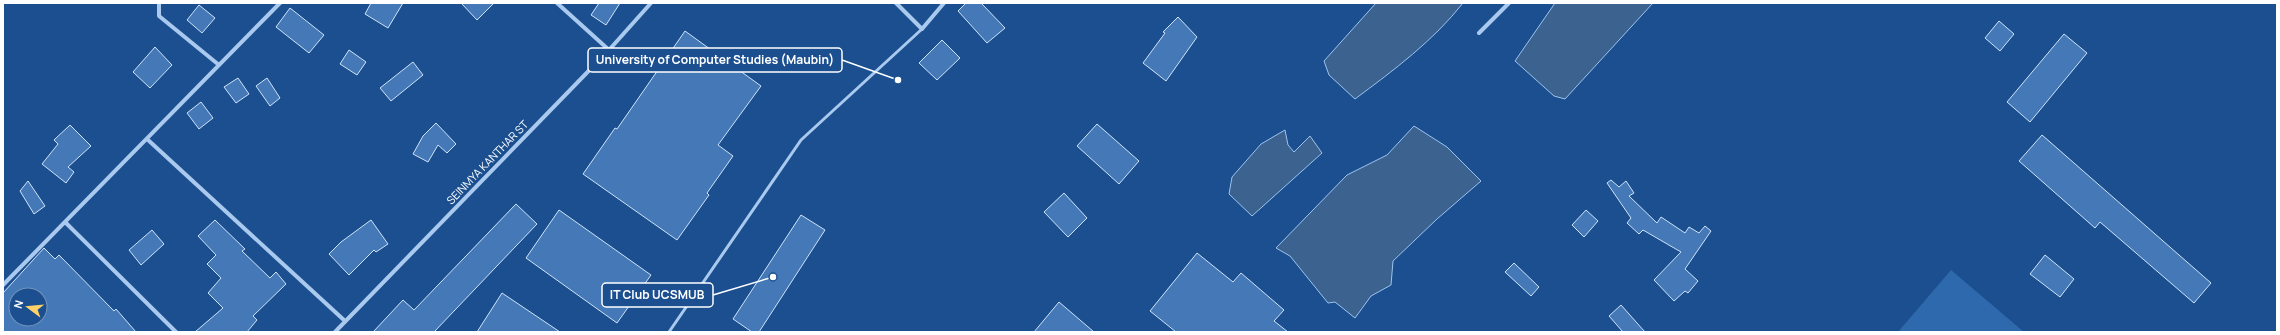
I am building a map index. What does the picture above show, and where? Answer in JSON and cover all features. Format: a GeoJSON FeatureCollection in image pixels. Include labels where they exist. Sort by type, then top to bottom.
{"type":"FeatureCollection","features":[{"type":"Feature","properties":{"kind":"street"},"geometry":{"type":"LineString","coordinates":[[159,3],[159,16],[219,65]]}},
{"type":"Feature","properties":{"kind":"street"},"geometry":{"type":"LineString","coordinates":[[3,285],[280,3]]}},
{"type":"Feature","properties":{"kind":"street"},"geometry":{"type":"LineString","coordinates":[[557,3],[610,50]]}},
{"type":"Feature","properties":{"kind":"street","name":"SEINMYA KANTHAR ST"},"geometry":{"type":"LineString","coordinates":[[334,332],[610,50],[651,3]]}},
{"type":"Feature","properties":{"kind":"street"},"geometry":{"type":"LineString","coordinates":[[896,3],[922,29],[944,3]]}},
{"type":"Feature","properties":{"kind":"street"},"geometry":{"type":"LineString","coordinates":[[1479,33],[1509,3]]}},
{"type":"Feature","properties":{"kind":"street"},"geometry":{"type":"LineString","coordinates":[[147,139],[345,321]]}},
{"type":"Feature","properties":{"kind":"street"},"geometry":{"type":"LineString","coordinates":[[65,222],[176,332]]}},
{"type":"Feature","properties":{"kind":"lane"},"geometry":{"type":"LineString","coordinates":[[669,332],[801,140],[922,29]]}},
{"type":"Feature","properties":{"kind":"shaded area"},"geometry":{"type":"Polygon","coordinates":[[[1376,3],[1463,3],[1426,42],[1355,99],[1329,75],[1324,61],[1376,3]]]}},
{"type":"Feature","properties":{"kind":"shaded area"},"geometry":{"type":"Polygon","coordinates":[[[1555,3],[1653,3],[1565,99],[1554,96],[1515,61],[1555,3]]]}},
{"type":"Feature","properties":{"kind":"shaded area"},"geometry":{"type":"Polygon","coordinates":[[[1414,126],[1447,147],[1481,181],[1437,219],[1393,261],[1391,285],[1371,296],[1355,318],[1335,302],[1328,303],[1290,256],[1276,248],[1347,175],[1387,155],[1414,126]]]}},
{"type":"Feature","properties":{"kind":"shaded area"},"geometry":{"type":"Polygon","coordinates":[[[1285,130],[1288,145],[1294,152],[1310,136],[1322,153],[1252,216],[1229,194],[1232,177],[1261,144],[1285,130]]]}},
{"type":"Feature","properties":{"kind":"shaded area"},"geometry":{"type":"Polygon","coordinates":[[[1951,270],[2024,332],[1898,332],[1951,270]]]}},
{"type":"Feature","properties":{"kind":"building"},"geometry":{"type":"Polygon","coordinates":[[[371,3],[403,3],[388,28],[365,14],[371,3]]]}},
{"type":"Feature","properties":{"kind":"building"},"geometry":{"type":"Polygon","coordinates":[[[461,3],[494,3],[477,20],[461,3]]]}},
{"type":"Feature","properties":{"kind":"building"},"geometry":{"type":"Polygon","coordinates":[[[599,3],[620,3],[606,25],[591,15],[599,3]]]}},
{"type":"Feature","properties":{"kind":"building"},"geometry":{"type":"Polygon","coordinates":[[[966,3],[981,3],[1005,28],[987,43],[958,11],[966,3]]]}},
{"type":"Feature","properties":{"kind":"building"},"geometry":{"type":"Polygon","coordinates":[[[199,5],[215,18],[202,33],[187,20],[199,5]]]}},
{"type":"Feature","properties":{"kind":"building"},"geometry":{"type":"Polygon","coordinates":[[[290,8],[324,35],[309,53],[276,27],[290,8]]]}},
{"type":"Feature","properties":{"kind":"building"},"geometry":{"type":"Polygon","coordinates":[[[1178,17],[1197,37],[1166,81],[1143,63],[1165,33],[1163,32],[1178,17]]]}},
{"type":"Feature","properties":{"kind":"building"},"geometry":{"type":"Polygon","coordinates":[[[1999,21],[2014,34],[2000,51],[1985,38],[1999,21]]]}},
{"type":"Feature","properties":{"kind":"building"},"geometry":{"type":"Polygon","coordinates":[[[685,31],[761,86],[718,145],[733,156],[707,193],[709,195],[677,240],[583,174],[615,128],[617,129],[685,31]]]}},
{"type":"Feature","properties":{"kind":"building"},"geometry":{"type":"Polygon","coordinates":[[[2064,34],[2087,53],[2030,122],[2007,102],[2064,34]]]}},
{"type":"Feature","properties":{"kind":"building"},"geometry":{"type":"Polygon","coordinates":[[[942,40],[960,58],[937,80],[919,63],[942,40]]]}},
{"type":"Feature","properties":{"kind":"building"},"geometry":{"type":"Polygon","coordinates":[[[155,47],[172,65],[150,88],[133,72],[155,47]]]}},
{"type":"Feature","properties":{"kind":"building"},"geometry":{"type":"Polygon","coordinates":[[[349,50],[366,62],[357,75],[340,64],[349,50]]]}},
{"type":"Feature","properties":{"kind":"building"},"geometry":{"type":"Polygon","coordinates":[[[413,62],[423,75],[391,101],[380,88],[413,62]]]}},
{"type":"Feature","properties":{"kind":"building"},"geometry":{"type":"Polygon","coordinates":[[[238,78],[249,94],[236,103],[224,87],[238,78]]]}},
{"type":"Feature","properties":{"kind":"building"},"geometry":{"type":"Polygon","coordinates":[[[267,78],[280,98],[270,106],[256,86],[267,78]]]}},
{"type":"Feature","properties":{"kind":"building"},"geometry":{"type":"Polygon","coordinates":[[[201,102],[213,118],[199,129],[187,113],[201,102]]]}},
{"type":"Feature","properties":{"kind":"building"},"geometry":{"type":"Polygon","coordinates":[[[436,123],[456,144],[447,153],[438,145],[428,162],[413,154],[423,136],[436,123]]]}},
{"type":"Feature","properties":{"kind":"building"},"geometry":{"type":"Polygon","coordinates":[[[1097,124],[1139,161],[1119,184],[1077,146],[1097,124]]]}},
{"type":"Feature","properties":{"kind":"building"},"geometry":{"type":"Polygon","coordinates":[[[70,125],[91,146],[68,167],[74,172],[66,183],[42,164],[58,144],[54,140],[70,125]]]}},
{"type":"Feature","properties":{"kind":"building"},"geometry":{"type":"Polygon","coordinates":[[[2042,135],[2211,283],[2194,303],[2100,222],[2095,228],[2019,161],[2042,135]]]}},
{"type":"Feature","properties":{"kind":"building"},"geometry":{"type":"Polygon","coordinates":[[[1611,180],[1619,187],[1626,181],[1634,193],[1629,196],[1657,223],[1661,217],[1685,233],[1689,227],[1699,233],[1705,226],[1711,231],[1685,269],[1698,281],[1688,293],[1685,291],[1674,301],[1654,280],[1681,252],[1643,230],[1639,234],[1627,223],[1631,218],[1607,183],[1611,180]]]}},
{"type":"Feature","properties":{"kind":"building"},"geometry":{"type":"Polygon","coordinates":[[[28,181],[45,206],[34,214],[20,191],[28,181]]]}},
{"type":"Feature","properties":{"kind":"building"},"geometry":{"type":"Polygon","coordinates":[[[1064,193],[1087,218],[1068,237],[1044,212],[1064,193]]]}},
{"type":"Feature","properties":{"kind":"building"},"geometry":{"type":"Polygon","coordinates":[[[516,204],[537,224],[434,332],[373,332],[403,300],[414,310],[516,204]]]}},
{"type":"Feature","properties":{"kind":"building"},"geometry":{"type":"Polygon","coordinates":[[[559,210],[651,275],[617,323],[526,258],[559,210]]]}},
{"type":"Feature","properties":{"kind":"building"},"geometry":{"type":"Polygon","coordinates":[[[1586,210],[1598,221],[1584,237],[1572,225],[1586,210]]]}},
{"type":"Feature","properties":{"kind":"building"},"geometry":{"type":"Polygon","coordinates":[[[801,215],[825,230],[759,332],[752,332],[733,319],[801,215]]]}},
{"type":"Feature","properties":{"kind":"building"},"geometry":{"type":"Polygon","coordinates":[[[215,220],[245,249],[242,251],[270,278],[276,272],[286,284],[253,316],[257,320],[247,332],[195,332],[223,308],[208,293],[221,278],[207,264],[216,255],[198,236],[215,220]]]}},
{"type":"Feature","properties":{"kind":"building"},"geometry":{"type":"Polygon","coordinates":[[[371,220],[388,244],[376,252],[374,250],[349,275],[329,254],[341,242],[371,220]]]}},
{"type":"Feature","properties":{"kind":"building"},"geometry":{"type":"Polygon","coordinates":[[[152,230],[164,244],[141,265],[129,250],[152,230]]]}},
{"type":"Feature","properties":{"kind":"building"},"geometry":{"type":"Polygon","coordinates":[[[44,248],[55,259],[59,255],[114,311],[116,309],[136,332],[3,332],[3,293],[8,288],[8,327],[48,327],[48,287],[8,287],[44,248]]]}},
{"type":"Feature","properties":{"kind":"building"},"geometry":{"type":"Polygon","coordinates":[[[1197,253],[1233,282],[1241,273],[1284,310],[1274,321],[1288,332],[1176,332],[1150,311],[1197,253]]]}},
{"type":"Feature","properties":{"kind":"building"},"geometry":{"type":"Polygon","coordinates":[[[2045,255],[2074,279],[2060,297],[2030,274],[2045,255]]]}},
{"type":"Feature","properties":{"kind":"building"},"geometry":{"type":"Polygon","coordinates":[[[1514,263],[1539,287],[1531,296],[1505,272],[1514,263]]]}},
{"type":"Feature","properties":{"kind":"building"},"geometry":{"type":"Polygon","coordinates":[[[502,293],[560,332],[477,332],[502,293]]]}},
{"type":"Feature","properties":{"kind":"building"},"geometry":{"type":"Polygon","coordinates":[[[1059,302],[1094,332],[1034,332],[1059,302]]]}},
{"type":"Feature","properties":{"kind":"building"},"geometry":{"type":"Polygon","coordinates":[[[1621,305],[1645,332],[1623,332],[1609,316],[1621,305]]]}},
{"type":"Feature","properties":{"kind":"place","name":"University of Computer Studies (Maubin)"},"geometry":{"type":"Point","coordinates":[898,80]}},
{"type":"Feature","properties":{"kind":"place","name":"IT Club UCSMUB"},"geometry":{"type":"Point","coordinates":[773,277]}}]}
